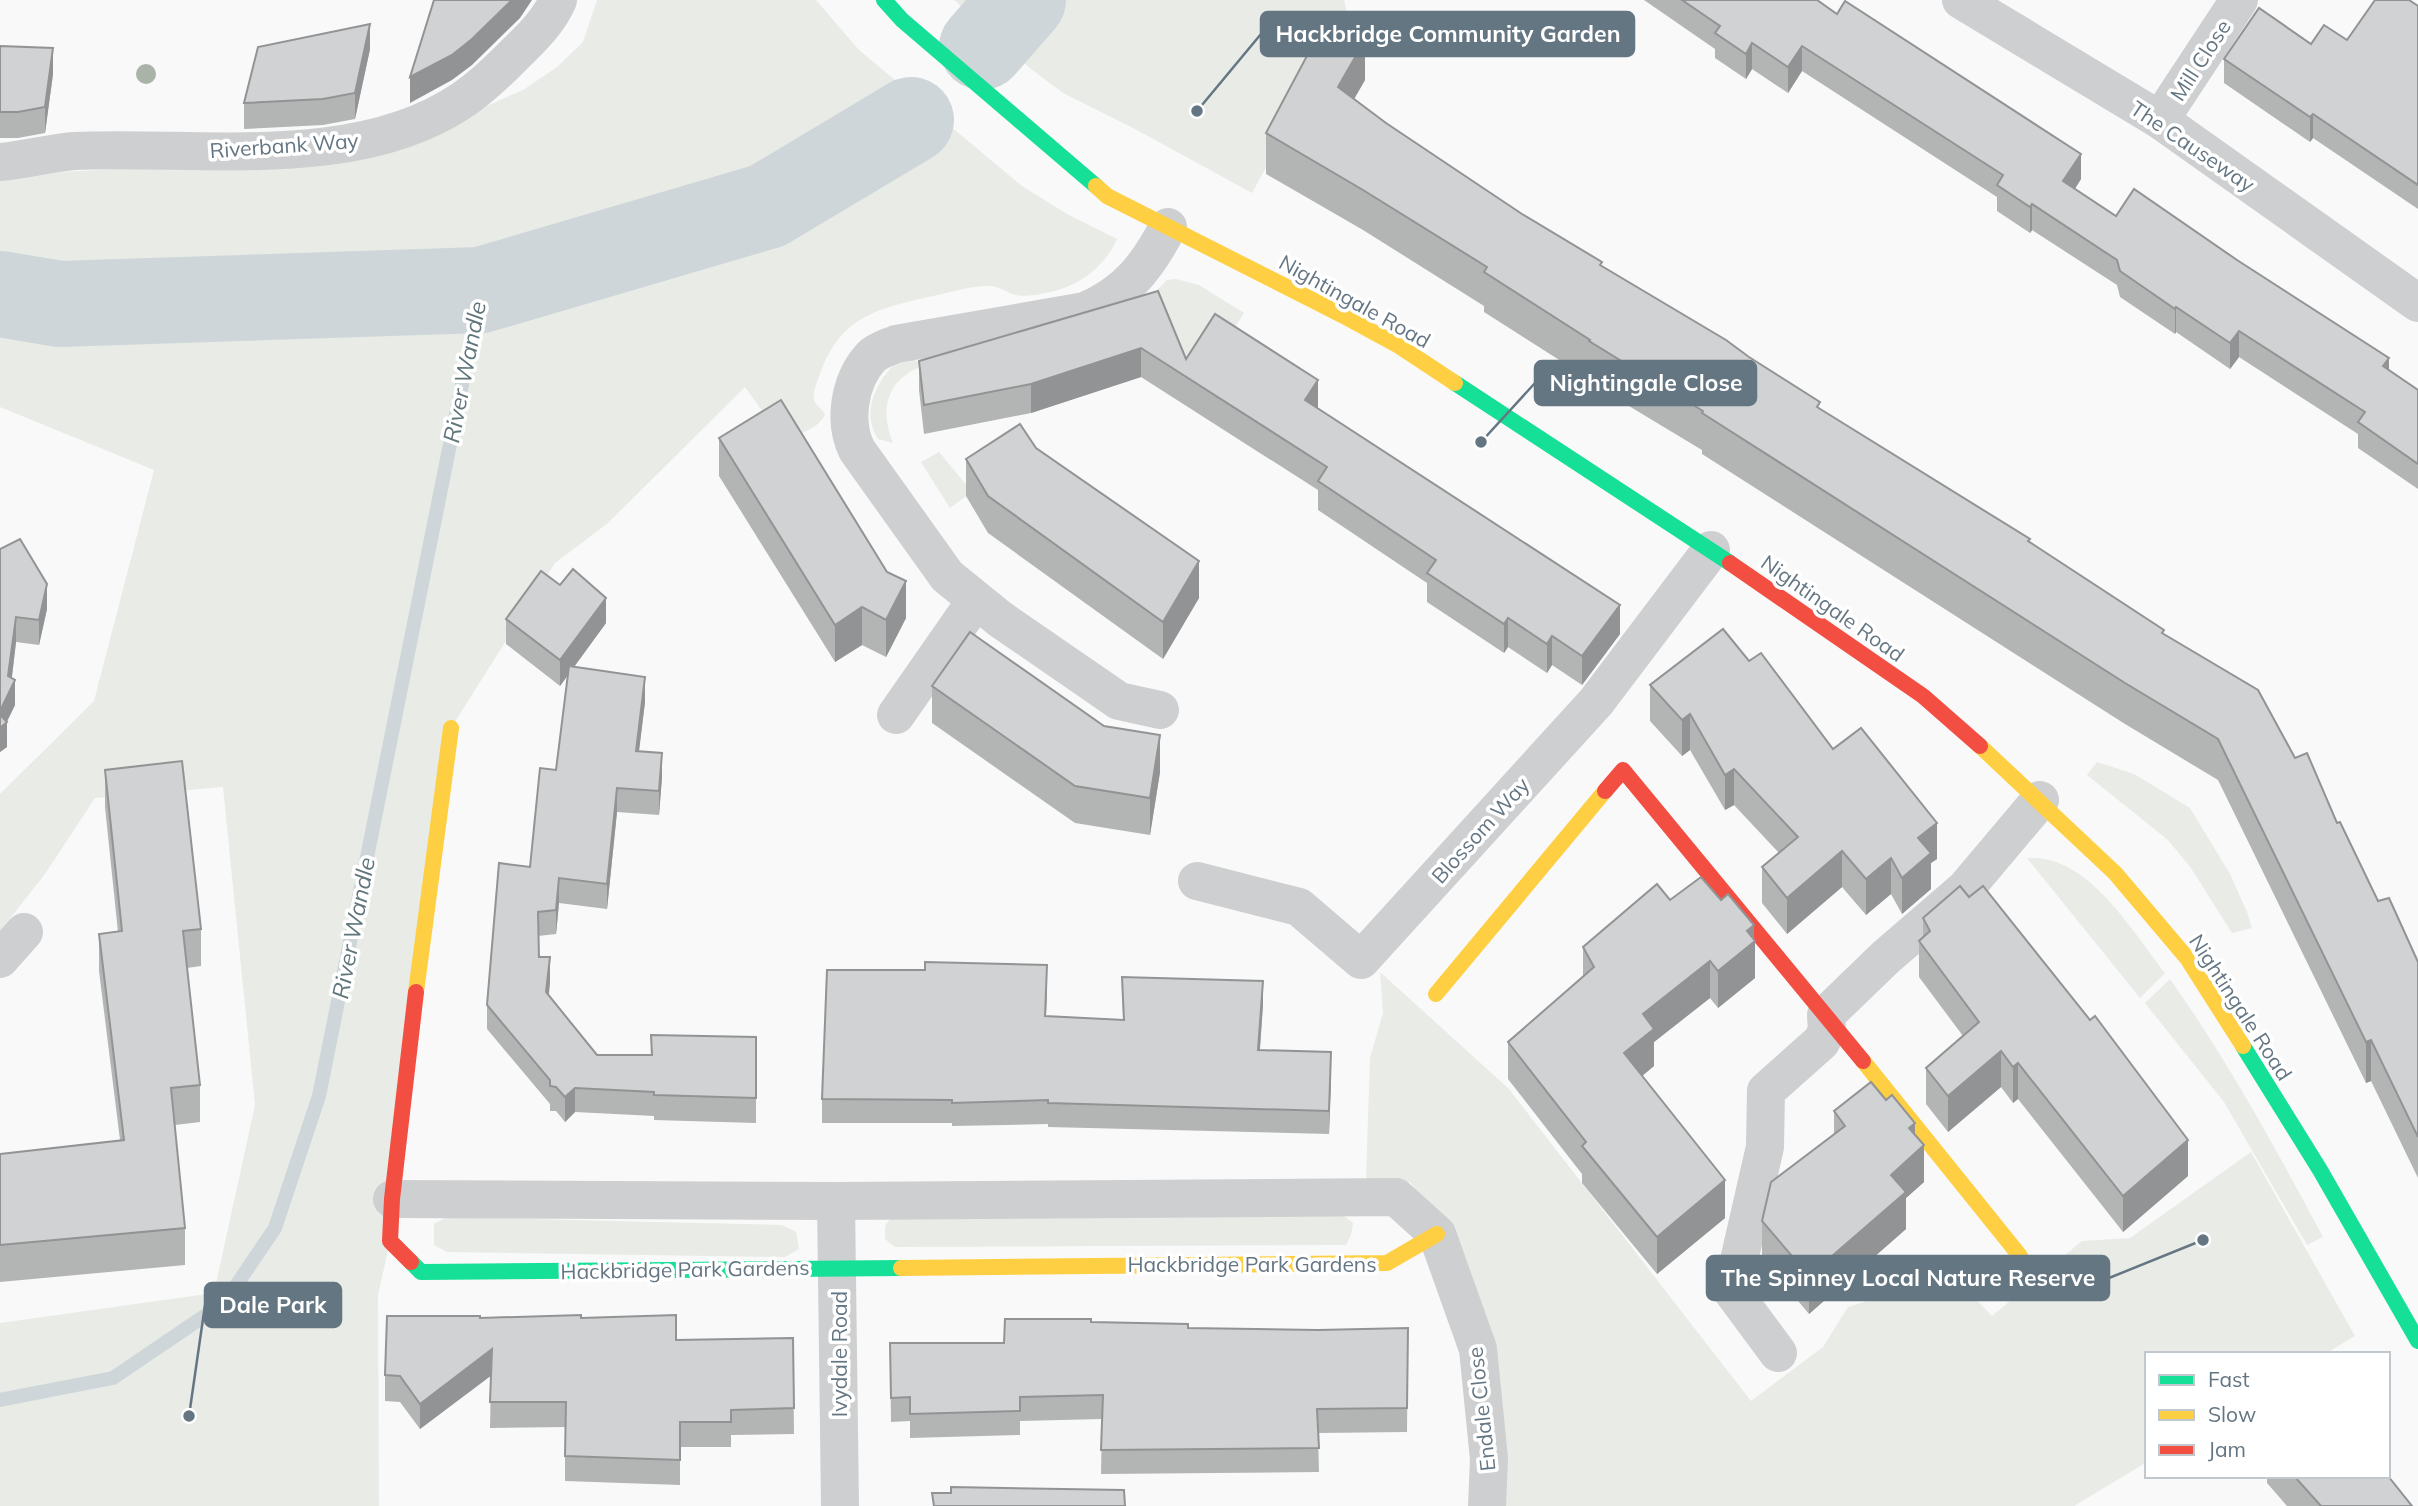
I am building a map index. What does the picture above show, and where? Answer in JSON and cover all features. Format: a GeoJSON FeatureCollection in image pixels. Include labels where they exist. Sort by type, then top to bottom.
{"type":"FeatureCollection","features":[{"type":"Feature","properties":{"kind":"street","name":"Riverbank Way"},"geometry":{"type":"LineString","coordinates":[[0,162],[72,151],[290,149],[360,142],[402,129],[462,101],[520,49],[552,15],[558,0]]}},
{"type":"Feature","properties":{"kind":"street","name":"Nightingale Road"},"geometry":{"type":"LineString","coordinates":[[884,0],[902,20],[1107,196],[1342,314],[1399,346],[1711,550],[1923,696],[2040,800],[2115,873],[2187,958],[2258,1068],[2418,1341]]}},
{"type":"Feature","properties":{"kind":"street","name":"The Causeway"},"geometry":{"type":"LineString","coordinates":[[1961,0],[2160,120],[2418,303]]}},
{"type":"Feature","properties":{"kind":"street","name":"Mill Close"},"geometry":{"type":"LineString","coordinates":[[2160,120],[2239,0]]}},
{"type":"Feature","properties":{"kind":"street"},"geometry":{"type":"LineString","coordinates":[[1160,710],[1119,701],[1000,619],[947,576],[858,450],[851,438],[849,424],[856,384],[871,358],[882,349],[1086,311],[1109,300],[1139,272],[1168,227]]}},
{"type":"Feature","properties":{"kind":"street","name":"Blossom Way"},"geometry":{"type":"LineString","coordinates":[[1197,881],[1299,907],[1361,960],[1596,702],[1711,550]]}},
{"type":"Feature","properties":{"kind":"street"},"geometry":{"type":"LineString","coordinates":[[896,715],[976,600]]}},
{"type":"Feature","properties":{"kind":"street","name":"Hackbridge Park Gardens"},"geometry":{"type":"LineString","coordinates":[[451,728],[392,1199],[390,1241],[421,1272],[1387,1263],[1437,1234]]}},
{"type":"Feature","properties":{"kind":"street"},"geometry":{"type":"LineString","coordinates":[[1436,994],[1623,770],[2021,1256]]}},
{"type":"Feature","properties":{"kind":"street"},"geometry":{"type":"LineString","coordinates":[[1778,1353],[1732,1291],[1765,1147],[1766,1091],[1821,1042],[1827,1031],[1826,1015],[1886,957],[1965,889],[2040,800]]}},
{"type":"Feature","properties":{"kind":"street"},"geometry":{"type":"LineString","coordinates":[[392,1199],[836,1201],[1396,1198],[1437,1234]]}},
{"type":"Feature","properties":{"kind":"street","name":"Ivydale Road"},"geometry":{"type":"LineString","coordinates":[[836,1201],[839,1267],[840,1506]]}},
{"type":"Feature","properties":{"kind":"street","name":"Endale Close"},"geometry":{"type":"LineString","coordinates":[[1437,1234],[1478,1349],[1489,1459],[1488,1506]]}},
{"type":"Feature","properties":{"kind":"shaded area"},"geometry":{"type":"Polygon","coordinates":[[[597,0],[816,0],[859,50],[1022,186],[1067,214],[1117,239],[1096,269],[1081,280],[1059,290],[1021,296],[984,286],[896,305],[865,317],[840,337],[830,352],[814,395],[815,402],[825,415],[817,425],[806,431],[781,437],[745,387],[608,523],[555,563],[451,728],[390,1241],[378,1295],[379,1506],[0,1506],[0,1323],[214,1293],[255,1105],[223,787],[95,798],[45,874],[0,931],[0,794],[94,701],[154,470],[0,407],[0,175],[372,156],[523,90],[557,67],[583,42],[597,0]]]}},
{"type":"Feature","properties":{"kind":"shaded area"},"geometry":{"type":"Polygon","coordinates":[[[954,0],[1344,0],[1348,18],[1252,193],[1063,93],[1031,69],[954,0]]]}},
{"type":"Feature","properties":{"kind":"shaded area"},"geometry":{"type":"Polygon","coordinates":[[[1176,279],[1199,285],[1244,313],[1230,334],[1195,366],[1180,358],[1148,299],[1167,280],[1176,279]]]}},
{"type":"Feature","properties":{"kind":"shaded area"},"geometry":{"type":"Polygon","coordinates":[[[902,357],[926,365],[902,377],[890,395],[887,418],[893,443],[878,439],[870,416],[871,405],[879,384],[902,357]]]}},
{"type":"Feature","properties":{"kind":"shaded area"},"geometry":{"type":"Polygon","coordinates":[[[939,452],[968,487],[966,496],[950,508],[921,462],[939,452]]]}},
{"type":"Feature","properties":{"kind":"shaded area"},"geometry":{"type":"Polygon","coordinates":[[[2097,762],[2134,774],[2190,808],[2230,874],[2252,928],[2232,933],[2191,868],[2168,840],[2087,775],[2097,762]]]}},
{"type":"Feature","properties":{"kind":"shaded area"},"geometry":{"type":"Polygon","coordinates":[[[2027,858],[2049,860],[2070,868],[2089,881],[2122,917],[2165,973],[2140,998],[2027,858]]]}},
{"type":"Feature","properties":{"kind":"shaded area"},"geometry":{"type":"Polygon","coordinates":[[[1380,972],[1508,1088],[1751,1401],[1823,1347],[1848,1307],[1952,1274],[1992,1316],[2082,1241],[2130,1238],[2251,1152],[2355,1336],[2328,1352],[2145,1352],[2145,1463],[2074,1506],[1498,1506],[1449,1233],[1410,1182],[1366,1181],[1370,1058],[1383,1013],[1380,972]]]}},
{"type":"Feature","properties":{"kind":"shaded area"},"geometry":{"type":"Polygon","coordinates":[[[2170,979],[2232,1073],[2323,1237],[2307,1245],[2224,1102],[2145,1003],[2170,979]]]}},
{"type":"Feature","properties":{"kind":"shaded area"},"geometry":{"type":"Polygon","coordinates":[[[1343,1215],[1353,1223],[1346,1245],[895,1247],[885,1239],[885,1226],[892,1216],[1343,1215]]]}},
{"type":"Feature","properties":{"kind":"shaded area"},"geometry":{"type":"Polygon","coordinates":[[[447,1217],[782,1225],[796,1232],[799,1249],[785,1257],[447,1252],[434,1245],[434,1224],[447,1217]]]}},
{"type":"Feature","properties":{"kind":"building"},"geometry":{"type":"Polygon","coordinates":[[[434,0],[512,0],[452,55],[410,77],[434,0]]]}},
{"type":"Feature","properties":{"kind":"building"},"geometry":{"type":"Polygon","coordinates":[[[1682,0],[1817,0],[1837,14],[1845,1],[2081,154],[2063,181],[2116,216],[2134,189],[2237,260],[2389,358],[2383,366],[2418,390],[2418,464],[2358,422],[2365,412],[2239,331],[2230,343],[2176,307],[2175,309],[2120,271],[2117,260],[2032,204],[2030,207],[1997,185],[2003,175],[1802,46],[1788,67],[1752,43],[1746,54],[1715,33],[1720,26],[1682,0]]]}},
{"type":"Feature","properties":{"kind":"building"},"geometry":{"type":"Polygon","coordinates":[[[2375,0],[2409,0],[2418,6],[2418,185],[2313,114],[2310,117],[2224,59],[2259,8],[2311,44],[2324,25],[2347,40],[2375,0]]]}},
{"type":"Feature","properties":{"kind":"building"},"geometry":{"type":"Polygon","coordinates":[[[1326,20],[1365,40],[1338,87],[1386,123],[1522,214],[1602,262],[1600,265],[1726,340],[1820,402],[1817,407],[2030,539],[2028,541],[2164,630],[2162,633],[2258,690],[2295,758],[2307,753],[2337,823],[2340,822],[2378,901],[2389,898],[2418,962],[2418,1137],[2371,1040],[2366,1042],[2218,739],[2125,683],[1702,413],[1703,411],[1589,341],[1484,272],[1487,267],[1266,133],[1326,20]]]}},
{"type":"Feature","properties":{"kind":"building"},"geometry":{"type":"Polygon","coordinates":[[[370,24],[355,93],[323,99],[244,103],[258,47],[370,24]]]}},
{"type":"Feature","properties":{"kind":"building"},"geometry":{"type":"Polygon","coordinates":[[[0,46],[53,48],[45,107],[0,112],[0,46]]]}},
{"type":"Feature","properties":{"kind":"building"},"geometry":{"type":"Polygon","coordinates":[[[1158,291],[1186,359],[1215,314],[1318,380],[1305,400],[1620,605],[1582,656],[1552,636],[1547,644],[1508,618],[1504,624],[1427,573],[1436,560],[1318,481],[1327,467],[1141,348],[1031,384],[924,405],[919,361],[1158,291]]]}},
{"type":"Feature","properties":{"kind":"building"},"geometry":{"type":"Polygon","coordinates":[[[781,400],[887,572],[906,581],[886,620],[862,607],[835,625],[719,438],[781,400]]]}},
{"type":"Feature","properties":{"kind":"building"},"geometry":{"type":"Polygon","coordinates":[[[1020,424],[1036,448],[1199,561],[1163,622],[988,496],[966,459],[1020,424]]]}},
{"type":"Feature","properties":{"kind":"building"},"geometry":{"type":"Polygon","coordinates":[[[20,539],[47,584],[39,620],[16,617],[8,676],[15,680],[0,711],[0,549],[20,539]]]}},
{"type":"Feature","properties":{"kind":"building"},"geometry":{"type":"Polygon","coordinates":[[[573,569],[606,598],[560,660],[506,619],[541,571],[560,585],[573,569]]]}},
{"type":"Feature","properties":{"kind":"building"},"geometry":{"type":"Polygon","coordinates":[[[1723,629],[1749,661],[1761,653],[1833,749],[1861,728],[1937,823],[1918,838],[1931,853],[1902,878],[1891,858],[1866,879],[1842,851],[1787,898],[1762,867],[1798,837],[1734,769],[1725,775],[1690,714],[1682,720],[1650,685],[1723,629]]]}},
{"type":"Feature","properties":{"kind":"building"},"geometry":{"type":"Polygon","coordinates":[[[970,632],[1104,726],[1160,735],[1150,798],[1075,786],[932,686],[970,632]]]}},
{"type":"Feature","properties":{"kind":"building"},"geometry":{"type":"Polygon","coordinates":[[[569,666],[645,677],[636,751],[662,753],[659,791],[617,788],[607,884],[559,878],[556,910],[538,912],[539,957],[550,957],[546,992],[597,1055],[652,1055],[651,1035],[756,1037],[756,1098],[654,1095],[654,1092],[575,1088],[565,1097],[556,1087],[550,1086],[550,1080],[487,1005],[499,863],[530,867],[540,768],[556,770],[569,666]]]}},
{"type":"Feature","properties":{"kind":"building"},"geometry":{"type":"Polygon","coordinates":[[[0,715],[7,722],[0,728],[0,715]]]}},
{"type":"Feature","properties":{"kind":"building"},"geometry":{"type":"Polygon","coordinates":[[[182,761],[201,929],[183,931],[200,1085],[171,1088],[185,1228],[0,1245],[0,1154],[124,1140],[99,934],[122,931],[105,770],[182,761]]]}},
{"type":"Feature","properties":{"kind":"building"},"geometry":{"type":"Polygon","coordinates":[[[1701,877],[1721,900],[1728,894],[1754,925],[1747,931],[1755,941],[1718,971],[1710,961],[1643,1014],[1654,1029],[1624,1053],[1725,1180],[1657,1237],[1582,1146],[1586,1142],[1508,1042],[1594,967],[1583,947],[1657,884],[1670,900],[1701,877]]]}},
{"type":"Feature","properties":{"kind":"building"},"geometry":{"type":"Polygon","coordinates":[[[1960,886],[1969,897],[1983,886],[2090,1020],[2095,1016],[2188,1140],[2123,1196],[2018,1063],[2013,1067],[2001,1051],[1948,1096],[1926,1068],[1979,1022],[1919,941],[1930,931],[1923,918],[1960,886]]]}},
{"type":"Feature","properties":{"kind":"building"},"geometry":{"type":"Polygon","coordinates":[[[925,962],[1047,965],[1045,1016],[1124,1020],[1122,977],[1263,981],[1258,1050],[1331,1052],[1329,1111],[1048,1103],[1048,1100],[952,1103],[952,1100],[822,1099],[827,970],[925,970],[925,962]]]}},
{"type":"Feature","properties":{"kind":"building"},"geometry":{"type":"Polygon","coordinates":[[[1871,1082],[1886,1100],[1892,1095],[1915,1123],[1909,1128],[1924,1145],[1891,1175],[1906,1192],[1809,1276],[1762,1221],[1771,1182],[1845,1126],[1834,1111],[1871,1082]]]}},
{"type":"Feature","properties":{"kind":"building"},"geometry":{"type":"Polygon","coordinates":[[[581,1315],[581,1318],[676,1315],[676,1340],[793,1338],[794,1408],[731,1410],[731,1422],[680,1422],[680,1460],[565,1456],[566,1402],[490,1402],[492,1349],[420,1404],[400,1376],[385,1375],[387,1316],[480,1318],[581,1315]]]}},
{"type":"Feature","properties":{"kind":"building"},"geometry":{"type":"Polygon","coordinates":[[[1005,1319],[1091,1319],[1091,1322],[1188,1324],[1188,1328],[1408,1328],[1407,1408],[1317,1409],[1319,1448],[1101,1450],[1103,1395],[1020,1397],[1020,1411],[910,1414],[910,1397],[891,1398],[890,1343],[1004,1343],[1005,1319]]]}},
{"type":"Feature","properties":{"kind":"building"},"geometry":{"type":"Polygon","coordinates":[[[2296,1478],[2390,1478],[2412,1506],[2321,1506],[2296,1478]]]}},
{"type":"Feature","properties":{"kind":"building"},"geometry":{"type":"Polygon","coordinates":[[[951,1487],[1124,1490],[1125,1506],[934,1506],[932,1493],[951,1493],[951,1487]]]}},
{"type":"Feature","properties":{"kind":"waterway","name":"River Wandle"},"geometry":{"type":"LineString","coordinates":[[982,47],[1023,0]]}},
{"type":"Feature","properties":{"kind":"waterway","name":"River Wandle"},"geometry":{"type":"LineString","coordinates":[[0,294],[60,304],[481,290],[767,206],[911,120]]}},
{"type":"Feature","properties":{"kind":"waterway","name":"River Wandle"},"geometry":{"type":"LineString","coordinates":[[0,1400],[113,1378],[225,1302],[275,1228],[319,1096],[481,290]]}},
{"type":"Feature","properties":{"kind":"traffic: fast"},"geometry":{"type":"LineString","coordinates":[[884,0],[902,20],[1096,186]]}},
{"type":"Feature","properties":{"kind":"traffic: fast"},"geometry":{"type":"LineString","coordinates":[[1455,383],[1730,563]]}},
{"type":"Feature","properties":{"kind":"traffic: fast"},"geometry":{"type":"LineString","coordinates":[[2243,1046],[2320,1170],[2418,1341]]}},
{"type":"Feature","properties":{"kind":"traffic: fast"},"geometry":{"type":"LineString","coordinates":[[411,1262],[421,1272],[901,1268]]}},
{"type":"Feature","properties":{"kind":"traffic: slow"},"geometry":{"type":"LineString","coordinates":[[1096,186],[1107,196],[1399,346],[1455,383]]}},
{"type":"Feature","properties":{"kind":"traffic: slow"},"geometry":{"type":"LineString","coordinates":[[416,992],[451,728]]}},
{"type":"Feature","properties":{"kind":"traffic: slow"},"geometry":{"type":"LineString","coordinates":[[1980,746],[2115,873],[2187,958],[2243,1046]]}},
{"type":"Feature","properties":{"kind":"traffic: slow"},"geometry":{"type":"LineString","coordinates":[[1436,994],[1605,791]]}},
{"type":"Feature","properties":{"kind":"traffic: slow"},"geometry":{"type":"LineString","coordinates":[[1863,1061],[2020,1256]]}},
{"type":"Feature","properties":{"kind":"traffic: slow"},"geometry":{"type":"LineString","coordinates":[[901,1268],[1387,1263],[1437,1234]]}},
{"type":"Feature","properties":{"kind":"traffic: jam"},"geometry":{"type":"LineString","coordinates":[[1730,563],[1923,696],[1980,746]]}},
{"type":"Feature","properties":{"kind":"traffic: jam"},"geometry":{"type":"LineString","coordinates":[[1605,791],[1623,770],[1863,1061]]}},
{"type":"Feature","properties":{"kind":"traffic: jam"},"geometry":{"type":"LineString","coordinates":[[411,1262],[390,1241],[392,1199],[416,992]]}},
{"type":"Feature","properties":{"kind":"place","name":"Hackbridge Community Garden"},"geometry":{"type":"Point","coordinates":[1197,111]}},
{"type":"Feature","properties":{"kind":"place","name":"Nightingale Close"},"geometry":{"type":"Point","coordinates":[1481,442]}},
{"type":"Feature","properties":{"kind":"place","name":"The Spinney Local Nature Reserve"},"geometry":{"type":"Point","coordinates":[2203,1240]}},
{"type":"Feature","properties":{"kind":"place","name":"Dale Park"},"geometry":{"type":"Point","coordinates":[189,1416]}}]}
